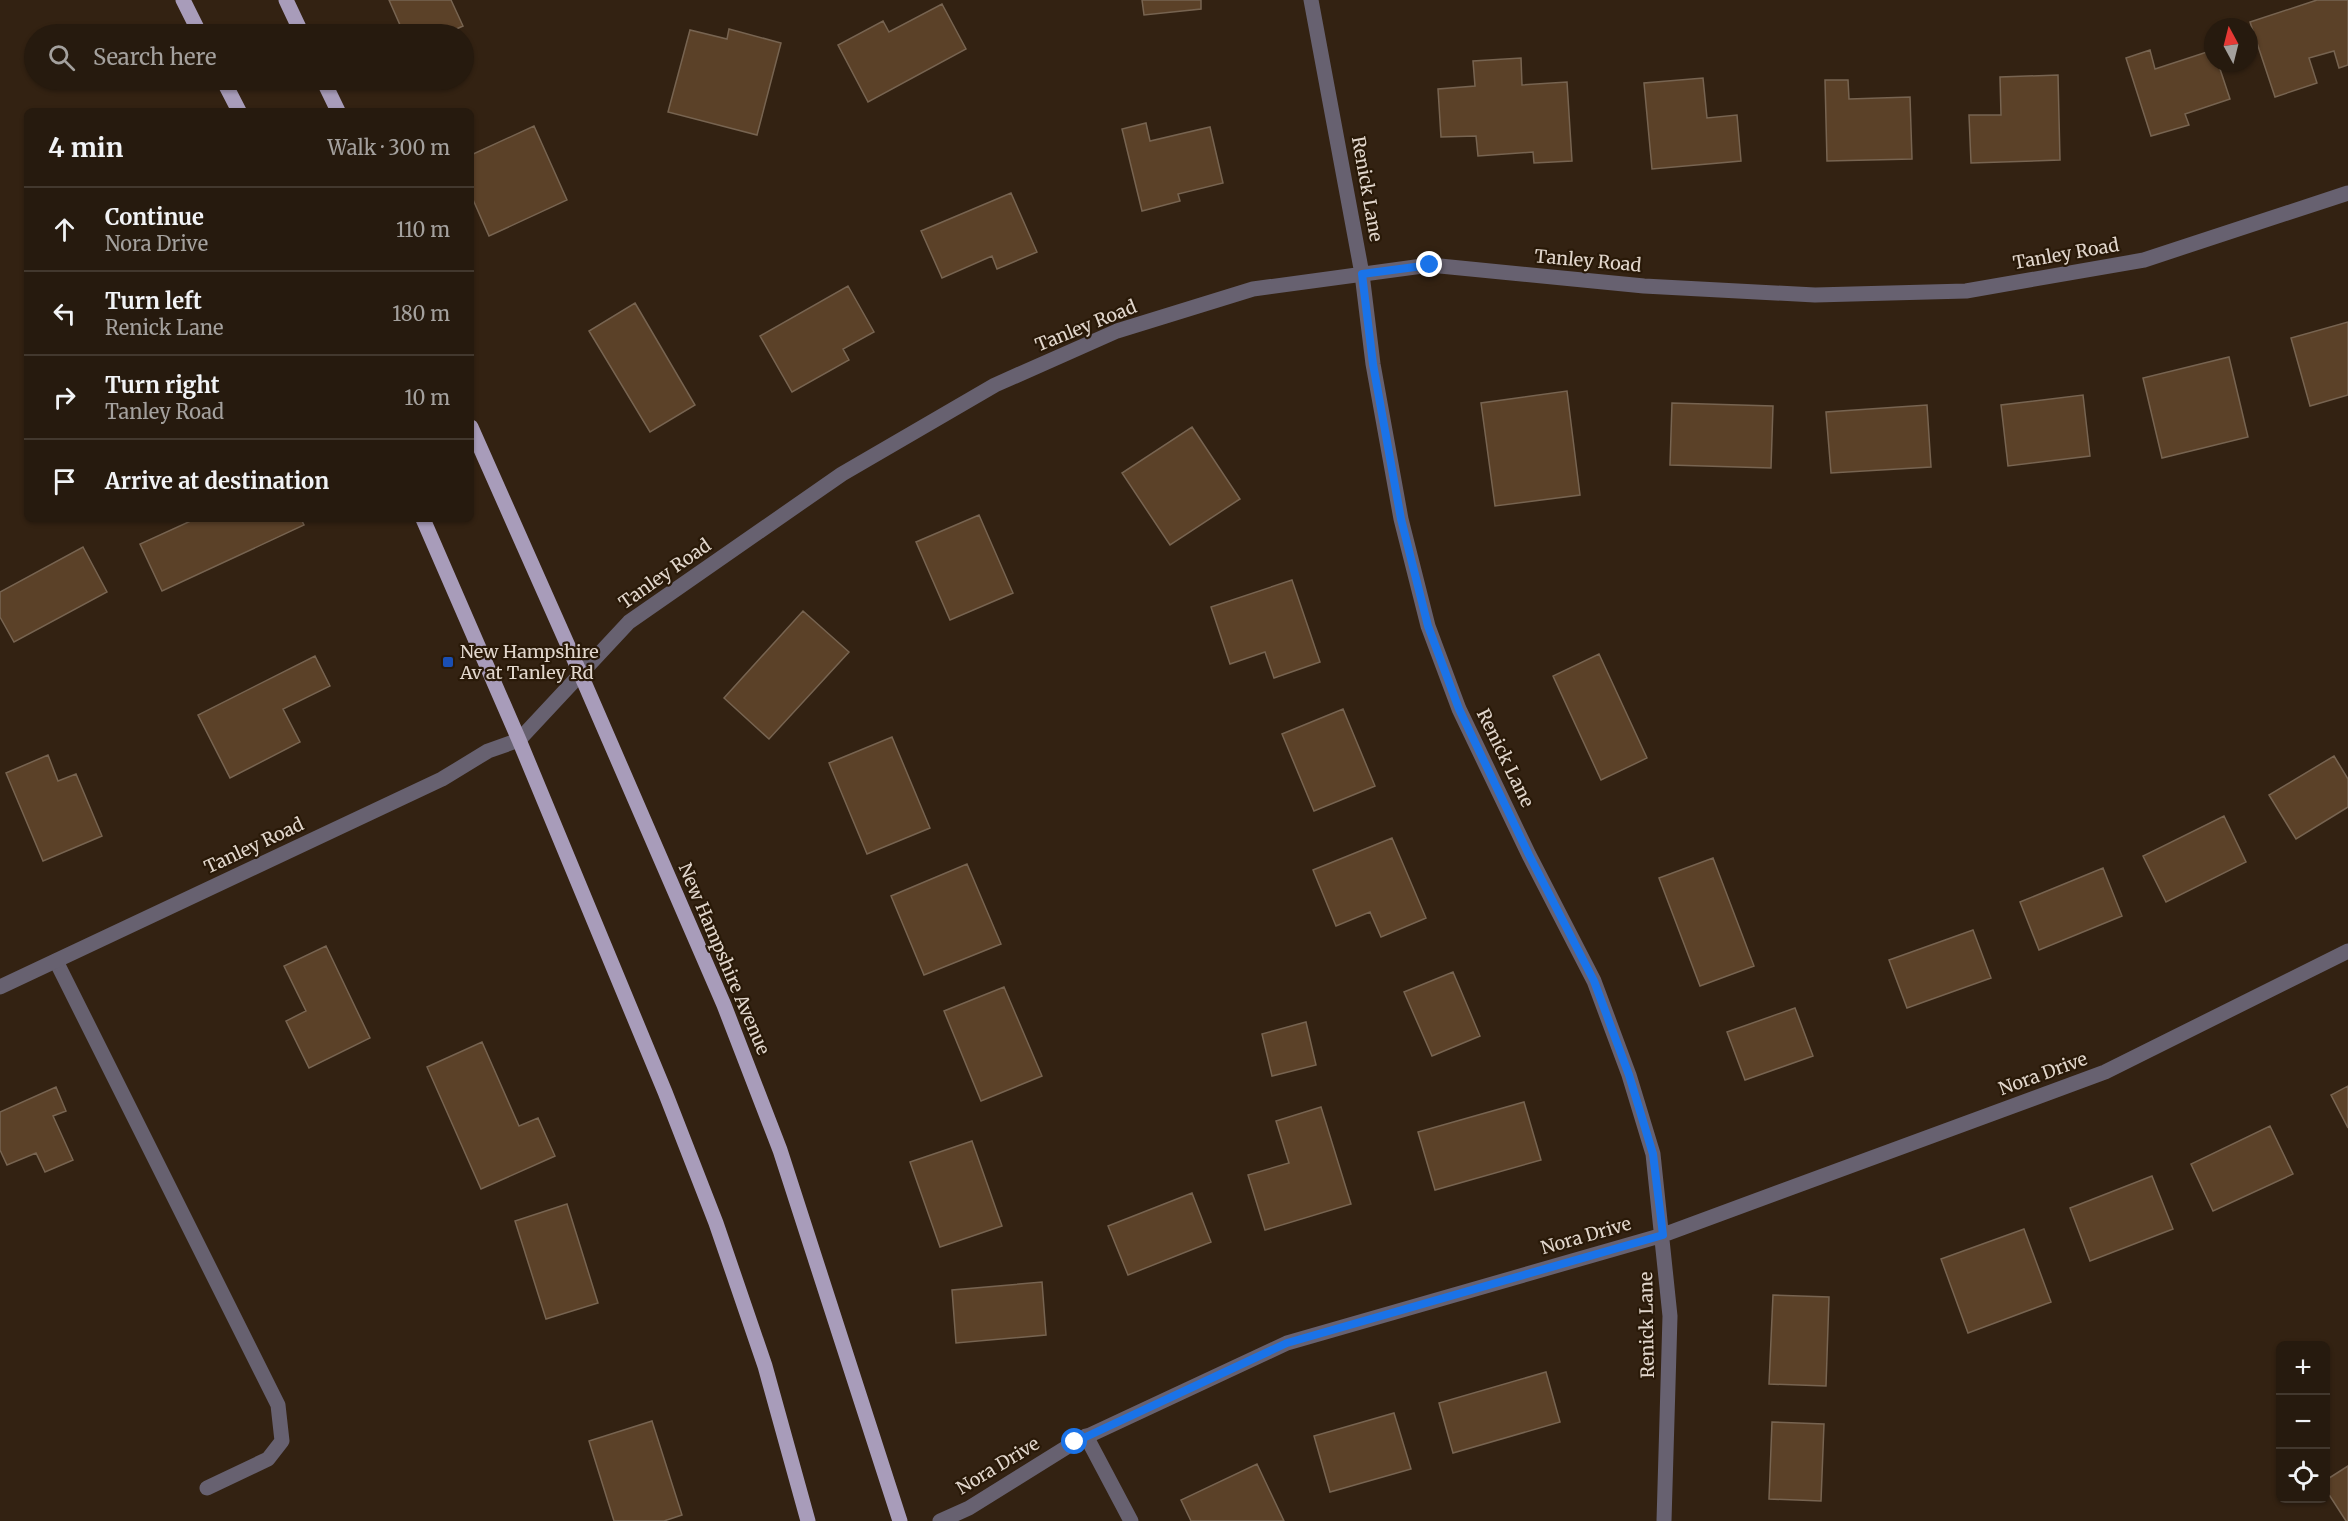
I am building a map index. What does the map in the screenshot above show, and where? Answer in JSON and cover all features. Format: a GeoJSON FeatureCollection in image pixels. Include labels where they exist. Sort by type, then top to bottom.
{"type":"FeatureCollection","features":[{"type":"Feature","properties":{"kind":"main road"},"geometry":{"type":"LineString","coordinates":[[183,0],[195,24]]}},
{"type":"Feature","properties":{"kind":"main road"},"geometry":{"type":"LineString","coordinates":[[286,0],[297,24]]}},
{"type":"Feature","properties":{"kind":"main road"},"geometry":{"type":"LineString","coordinates":[[228,90],[237,108]]}},
{"type":"Feature","properties":{"kind":"main road"},"geometry":{"type":"LineString","coordinates":[[328,90],[337,108]]}},
{"type":"Feature","properties":{"kind":"main road","name":"New Hampshire Avenue"},"geometry":{"type":"LineString","coordinates":[[474,434],[724,1005],[780,1150],[900,1521]]}},
{"type":"Feature","properties":{"kind":"main road"},"geometry":{"type":"LineString","coordinates":[[424,522],[519,740],[716,1223],[765,1366],[808,1521]]}},
{"type":"Feature","properties":{"kind":"street","name":"Renick Lane"},"geometry":{"type":"LineString","coordinates":[[1311,0],[1362,274],[1373,364],[1399,508],[1428,626],[1459,709],[1529,855],[1594,981],[1629,1075],[1653,1154],[1670,1316],[1664,1521]]}},
{"type":"Feature","properties":{"kind":"street","name":"Tanley Road"},"geometry":{"type":"LineString","coordinates":[[0,987],[442,779],[488,751],[519,740],[629,622],[842,474],[995,385],[1118,331],[1253,290],[1430,265],[1644,286],[1815,295],[1966,291],[2144,260],[2348,193]]}},
{"type":"Feature","properties":{"kind":"street","name":"Nora Drive"},"geometry":{"type":"LineString","coordinates":[[940,1521],[969,1508],[1086,1436],[1287,1343],[1663,1235],[2105,1072],[2348,951]]}},
{"type":"Feature","properties":{"kind":"street"},"geometry":{"type":"LineString","coordinates":[[56,961],[278,1405],[282,1441],[268,1459],[207,1488]]}},
{"type":"Feature","properties":{"kind":"street"},"geometry":{"type":"LineString","coordinates":[[1086,1436],[1131,1521]]}},
{"type":"Feature","properties":{"kind":"building"},"geometry":{"type":"Polygon","coordinates":[[[389,0],[451,0],[462,24],[400,24],[389,0]]]}},
{"type":"Feature","properties":{"kind":"building"},"geometry":{"type":"Polygon","coordinates":[[[1142,0],[1201,0],[1201,9],[1144,15],[1142,0]]]}},
{"type":"Feature","properties":{"kind":"building"},"geometry":{"type":"Polygon","coordinates":[[[2317,0],[2348,0],[2348,65],[2339,68],[2334,51],[2309,58],[2317,83],[2275,97],[2258,46],[2258,19],[2317,0]]]}},
{"type":"Feature","properties":{"kind":"building"},"geometry":{"type":"Polygon","coordinates":[[[942,4],[966,49],[868,102],[838,45],[883,21],[889,32],[942,4]]]}},
{"type":"Feature","properties":{"kind":"building"},"geometry":{"type":"Polygon","coordinates":[[[729,29],[781,43],[757,135],[668,112],[690,30],[727,39],[729,29]]]}},
{"type":"Feature","properties":{"kind":"building"},"geometry":{"type":"Polygon","coordinates":[[[2150,50],[2155,69],[2204,53],[2204,72],[2221,72],[2230,99],[2185,114],[2189,125],[2151,136],[2126,58],[2150,50]]]}},
{"type":"Feature","properties":{"kind":"building"},"geometry":{"type":"Polygon","coordinates":[[[1521,58],[1522,85],[1567,82],[1572,161],[1534,163],[1533,152],[1478,156],[1476,136],[1441,137],[1438,89],[1475,86],[1473,61],[1521,58]]]}},
{"type":"Feature","properties":{"kind":"building"},"geometry":{"type":"Polygon","coordinates":[[[2058,75],[2060,160],[1971,163],[1969,115],[2001,115],[2000,77],[2058,75]]]}},
{"type":"Feature","properties":{"kind":"building"},"geometry":{"type":"Polygon","coordinates":[[[1703,78],[1707,118],[1737,115],[1741,161],[1652,169],[1644,83],[1703,78]]]}},
{"type":"Feature","properties":{"kind":"building"},"geometry":{"type":"Polygon","coordinates":[[[1825,80],[1848,80],[1849,99],[1910,97],[1912,159],[1827,161],[1825,80]]]}},
{"type":"Feature","properties":{"kind":"building"},"geometry":{"type":"Polygon","coordinates":[[[1146,123],[1150,141],[1210,127],[1223,183],[1178,194],[1180,201],[1142,211],[1122,129],[1146,123]]]}},
{"type":"Feature","properties":{"kind":"building"},"geometry":{"type":"Polygon","coordinates":[[[534,126],[567,200],[489,236],[474,202],[474,154],[534,126]]]}},
{"type":"Feature","properties":{"kind":"building"},"geometry":{"type":"Polygon","coordinates":[[[1011,193],[1037,252],[997,269],[992,256],[942,278],[921,231],[1011,193]]]}},
{"type":"Feature","properties":{"kind":"building"},"geometry":{"type":"Polygon","coordinates":[[[848,286],[874,332],[843,349],[849,360],[792,392],[760,336],[848,286]]]}},
{"type":"Feature","properties":{"kind":"building"},"geometry":{"type":"Polygon","coordinates":[[[635,303],[695,405],[650,432],[589,331],[635,303]]]}},
{"type":"Feature","properties":{"kind":"building"},"geometry":{"type":"Polygon","coordinates":[[[2348,322],[2348,395],[2310,406],[2291,338],[2348,322]]]}},
{"type":"Feature","properties":{"kind":"building"},"geometry":{"type":"Polygon","coordinates":[[[2229,357],[2248,437],[2162,458],[2143,378],[2229,357]]]}},
{"type":"Feature","properties":{"kind":"building"},"geometry":{"type":"Polygon","coordinates":[[[1567,391],[1580,495],[1495,506],[1481,403],[1567,391]]]}},
{"type":"Feature","properties":{"kind":"building"},"geometry":{"type":"Polygon","coordinates":[[[2083,395],[2090,456],[2008,466],[2001,405],[2083,395]]]}},
{"type":"Feature","properties":{"kind":"building"},"geometry":{"type":"Polygon","coordinates":[[[1672,403],[1773,406],[1771,468],[1670,465],[1672,403]]]}},
{"type":"Feature","properties":{"kind":"building"},"geometry":{"type":"Polygon","coordinates":[[[1927,405],[1931,467],[1831,473],[1826,412],[1927,405]]]}},
{"type":"Feature","properties":{"kind":"building"},"geometry":{"type":"Polygon","coordinates":[[[1192,427],[1240,499],[1170,545],[1122,473],[1192,427]]]}},
{"type":"Feature","properties":{"kind":"building"},"geometry":{"type":"Polygon","coordinates":[[[979,515],[1013,593],[950,620],[916,542],[979,515]]]}},
{"type":"Feature","properties":{"kind":"building"},"geometry":{"type":"Polygon","coordinates":[[[188,522],[302,522],[304,525],[162,591],[140,544],[188,522]]]}},
{"type":"Feature","properties":{"kind":"building"},"geometry":{"type":"Polygon","coordinates":[[[83,547],[107,592],[14,642],[0,617],[0,592],[83,547]]]}},
{"type":"Feature","properties":{"kind":"building"},"geometry":{"type":"Polygon","coordinates":[[[1292,580],[1320,662],[1274,678],[1265,652],[1230,664],[1211,607],[1292,580]]]}},
{"type":"Feature","properties":{"kind":"building"},"geometry":{"type":"Polygon","coordinates":[[[803,611],[849,652],[769,739],[724,698],[803,611]]]}},
{"type":"Feature","properties":{"kind":"building"},"geometry":{"type":"Polygon","coordinates":[[[1599,654],[1647,758],[1601,780],[1553,676],[1599,654]]]}},
{"type":"Feature","properties":{"kind":"building"},"geometry":{"type":"Polygon","coordinates":[[[315,656],[330,686],[283,709],[300,742],[230,778],[198,715],[315,656]]]}},
{"type":"Feature","properties":{"kind":"building"},"geometry":{"type":"Polygon","coordinates":[[[1343,709],[1375,786],[1314,811],[1282,734],[1343,709]]]}},
{"type":"Feature","properties":{"kind":"building"},"geometry":{"type":"Polygon","coordinates":[[[892,737],[930,828],[867,854],[829,763],[892,737]]]}},
{"type":"Feature","properties":{"kind":"building"},"geometry":{"type":"Polygon","coordinates":[[[48,755],[58,781],[76,774],[102,836],[43,861],[6,773],[48,755]]]}},
{"type":"Feature","properties":{"kind":"building"},"geometry":{"type":"Polygon","coordinates":[[[2334,756],[2348,779],[2348,807],[2296,839],[2269,795],[2334,756]]]}},
{"type":"Feature","properties":{"kind":"building"},"geometry":{"type":"Polygon","coordinates":[[[2224,816],[2246,862],[2166,902],[2143,856],[2224,816]]]}},
{"type":"Feature","properties":{"kind":"building"},"geometry":{"type":"Polygon","coordinates":[[[1392,838],[1426,918],[1381,937],[1370,912],[1336,926],[1313,870],[1392,838]]]}},
{"type":"Feature","properties":{"kind":"building"},"geometry":{"type":"Polygon","coordinates":[[[1713,858],[1754,966],[1700,986],[1659,878],[1713,858]]]}},
{"type":"Feature","properties":{"kind":"building"},"geometry":{"type":"Polygon","coordinates":[[[967,864],[1001,944],[924,975],[891,896],[967,864]]]}},
{"type":"Feature","properties":{"kind":"building"},"geometry":{"type":"Polygon","coordinates":[[[2103,868],[2122,916],[2039,950],[2020,902],[2103,868]]]}},
{"type":"Feature","properties":{"kind":"building"},"geometry":{"type":"Polygon","coordinates":[[[1973,930],[1991,978],[1907,1008],[1889,960],[1973,930]]]}},
{"type":"Feature","properties":{"kind":"building"},"geometry":{"type":"Polygon","coordinates":[[[326,946],[370,1038],[309,1068],[286,1021],[306,1011],[284,966],[326,946]]]}},
{"type":"Feature","properties":{"kind":"building"},"geometry":{"type":"Polygon","coordinates":[[[1453,972],[1480,1036],[1432,1056],[1404,992],[1453,972]]]}},
{"type":"Feature","properties":{"kind":"building"},"geometry":{"type":"Polygon","coordinates":[[[1004,987],[1042,1076],[981,1101],[944,1011],[1004,987]]]}},
{"type":"Feature","properties":{"kind":"building"},"geometry":{"type":"Polygon","coordinates":[[[1795,1008],[1813,1056],[1745,1080],[1727,1032],[1795,1008]]]}},
{"type":"Feature","properties":{"kind":"building"},"geometry":{"type":"Polygon","coordinates":[[[1306,1022],[1316,1065],[1272,1076],[1262,1034],[1306,1022]]]}},
{"type":"Feature","properties":{"kind":"building"},"geometry":{"type":"Polygon","coordinates":[[[482,1042],[519,1126],[538,1118],[555,1156],[481,1189],[427,1067],[482,1042]]]}},
{"type":"Feature","properties":{"kind":"building"},"geometry":{"type":"Polygon","coordinates":[[[2348,1086],[2348,1128],[2331,1095],[2348,1086]]]}},
{"type":"Feature","properties":{"kind":"building"},"geometry":{"type":"Polygon","coordinates":[[[56,1087],[66,1111],[53,1116],[73,1160],[45,1172],[36,1153],[7,1165],[0,1150],[0,1112],[56,1087]]]}},
{"type":"Feature","properties":{"kind":"building"},"geometry":{"type":"Polygon","coordinates":[[[1524,1102],[1541,1160],[1435,1190],[1418,1132],[1524,1102]]]}},
{"type":"Feature","properties":{"kind":"building"},"geometry":{"type":"Polygon","coordinates":[[[1321,1107],[1351,1204],[1265,1230],[1248,1175],[1289,1163],[1276,1121],[1321,1107]]]}},
{"type":"Feature","properties":{"kind":"building"},"geometry":{"type":"Polygon","coordinates":[[[2270,1126],[2293,1174],[2213,1211],[2191,1164],[2270,1126]]]}},
{"type":"Feature","properties":{"kind":"building"},"geometry":{"type":"Polygon","coordinates":[[[972,1141],[1002,1226],[940,1247],[910,1162],[972,1141]]]}},
{"type":"Feature","properties":{"kind":"building"},"geometry":{"type":"Polygon","coordinates":[[[2152,1176],[2173,1229],[2090,1261],[2070,1208],[2152,1176]]]}},
{"type":"Feature","properties":{"kind":"building"},"geometry":{"type":"Polygon","coordinates":[[[1192,1193],[1211,1242],[1128,1275],[1108,1226],[1192,1193]]]}},
{"type":"Feature","properties":{"kind":"building"},"geometry":{"type":"Polygon","coordinates":[[[567,1204],[598,1303],[546,1319],[515,1221],[567,1204]]]}},
{"type":"Feature","properties":{"kind":"building"},"geometry":{"type":"Polygon","coordinates":[[[2024,1229],[2051,1302],[1968,1333],[1941,1259],[2024,1229]]]}},
{"type":"Feature","properties":{"kind":"building"},"geometry":{"type":"Polygon","coordinates":[[[1042,1282],[1046,1335],[956,1343],[952,1290],[1042,1282]]]}},
{"type":"Feature","properties":{"kind":"building"},"geometry":{"type":"Polygon","coordinates":[[[1773,1295],[1829,1297],[1826,1386],[1769,1384],[1773,1295]]]}},
{"type":"Feature","properties":{"kind":"building"},"geometry":{"type":"Polygon","coordinates":[[[1546,1372],[1560,1422],[1453,1453],[1439,1403],[1546,1372]]]}},
{"type":"Feature","properties":{"kind":"building"},"geometry":{"type":"Polygon","coordinates":[[[1394,1413],[1411,1469],[1330,1492],[1314,1436],[1394,1413]]]}},
{"type":"Feature","properties":{"kind":"building"},"geometry":{"type":"Polygon","coordinates":[[[652,1421],[682,1515],[664,1521],[614,1521],[589,1441],[652,1421]]]}},
{"type":"Feature","properties":{"kind":"building"},"geometry":{"type":"Polygon","coordinates":[[[1772,1422],[1824,1424],[1821,1501],[1769,1499],[1772,1422]]]}},
{"type":"Feature","properties":{"kind":"building"},"geometry":{"type":"Polygon","coordinates":[[[1257,1464],[1284,1521],[1191,1521],[1181,1500],[1257,1464]]]}},
{"type":"Feature","properties":{"kind":"building"},"geometry":{"type":"Polygon","coordinates":[[[2348,1466],[2348,1521],[2330,1496],[2330,1477],[2348,1466]]]}},
{"type":"Feature","properties":{"kind":"place","name":"New Hampshire Av at Tanley Rd"},"geometry":{"type":"Point","coordinates":[448,662]}},
{"type":"Feature","properties":{"kind":"route"},"geometry":{"type":"LineString","coordinates":[[1075,1442],[1287,1343],[1663,1235],[1653,1154],[1629,1075],[1594,981],[1529,855],[1459,709],[1428,626],[1401,519],[1373,364],[1362,274],[1430,265]]}}]}
